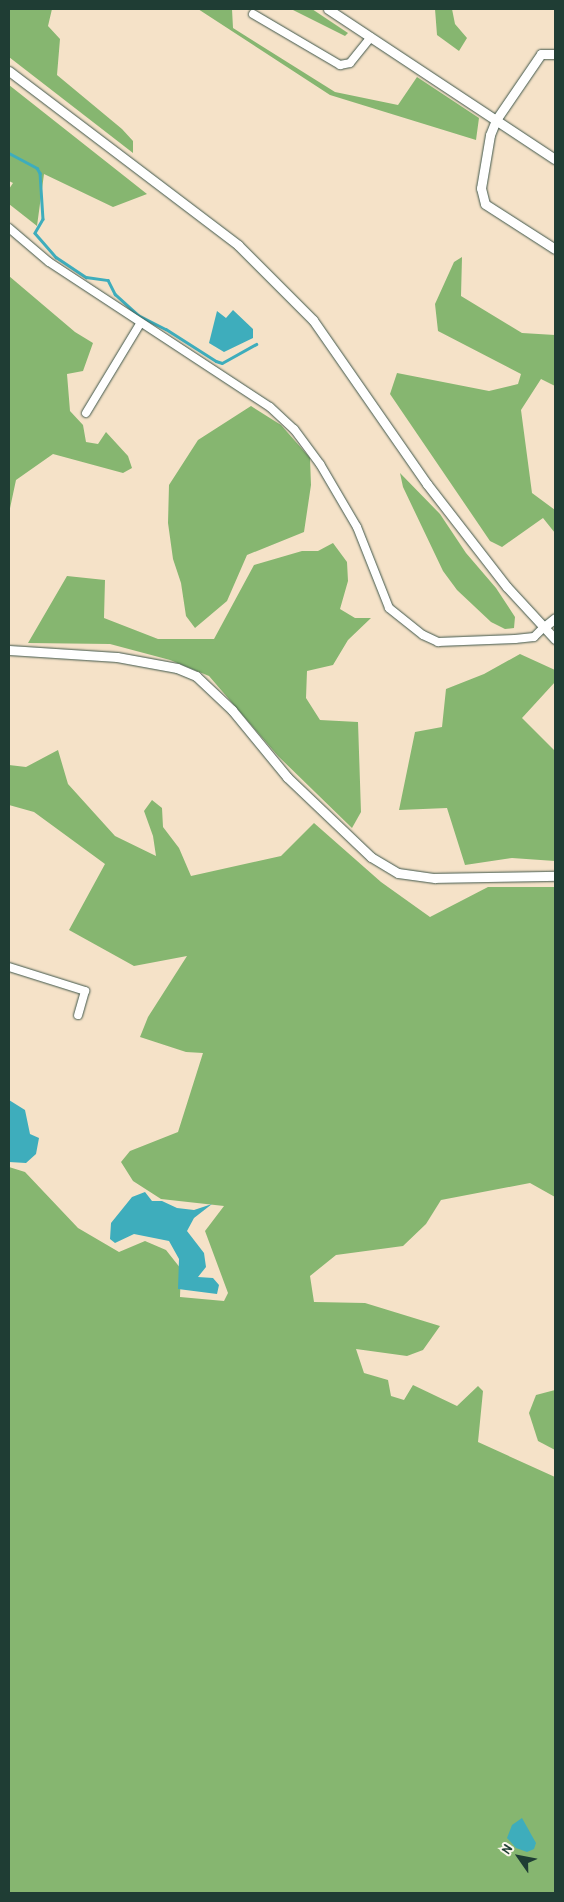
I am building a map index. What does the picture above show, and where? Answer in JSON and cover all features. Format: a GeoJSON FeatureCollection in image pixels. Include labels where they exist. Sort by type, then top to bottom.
{"type":"FeatureCollection","features":[{"type":"Feature","properties":{"kind":"street"},"geometry":{"type":"LineString","coordinates":[[328,9],[555,159]]}},
{"type":"Feature","properties":{"kind":"street"},"geometry":{"type":"LineString","coordinates":[[253,14],[340,65],[350,63],[371,37]]}},
{"type":"Feature","properties":{"kind":"street"},"geometry":{"type":"LineString","coordinates":[[555,54],[542,54],[496,120],[490,135],[481,188],[486,204],[555,249]]}},
{"type":"Feature","properties":{"kind":"street"},"geometry":{"type":"LineString","coordinates":[[9,71],[238,245],[300,306],[313,320],[433,492],[507,587],[555,639]]}},
{"type":"Feature","properties":{"kind":"street"},"geometry":{"type":"LineString","coordinates":[[9,228],[49,262],[140,324],[270,407],[294,428],[320,464],[357,527],[389,608],[423,635],[438,642],[515,640],[534,637],[555,618]]}},
{"type":"Feature","properties":{"kind":"street"},"geometry":{"type":"LineString","coordinates":[[86,413],[140,324]]}},
{"type":"Feature","properties":{"kind":"street"},"geometry":{"type":"LineString","coordinates":[[9,650],[117,657],[177,668],[196,676],[232,710],[287,777],[371,857],[398,873],[435,878],[555,876]]}},
{"type":"Feature","properties":{"kind":"street"},"geometry":{"type":"LineString","coordinates":[[9,967],[85,991],[78,1015]]}},
{"type":"Feature","properties":{"kind":"green space"},"geometry":{"type":"Polygon","coordinates":[[[9,9],[52,9],[48,26],[60,39],[57,75],[122,129],[133,141],[133,153],[9,57],[9,9]]]}},
{"type":"Feature","properties":{"kind":"green space"},"geometry":{"type":"Polygon","coordinates":[[[198,9],[232,9],[233,28],[335,92],[398,105],[417,77],[479,118],[476,140],[330,95],[198,9]]]}},
{"type":"Feature","properties":{"kind":"green space"},"geometry":{"type":"Polygon","coordinates":[[[291,9],[312,9],[348,33],[345,36],[291,9]]]}},
{"type":"Feature","properties":{"kind":"green space"},"geometry":{"type":"Polygon","coordinates":[[[435,9],[452,9],[455,24],[467,38],[459,51],[437,35],[435,9]]]}},
{"type":"Feature","properties":{"kind":"green space"},"geometry":{"type":"Polygon","coordinates":[[[9,85],[147,194],[113,207],[44,174],[37,226],[9,204],[9,189],[13,183],[9,181],[9,85]]]}},
{"type":"Feature","properties":{"kind":"green space"},"geometry":{"type":"Polygon","coordinates":[[[462,257],[461,296],[522,333],[555,335],[555,386],[541,379],[521,410],[532,493],[555,510],[555,533],[543,518],[502,547],[490,541],[390,394],[397,373],[489,391],[518,384],[521,374],[438,331],[435,304],[454,262],[462,257]]]}},
{"type":"Feature","properties":{"kind":"green space"},"geometry":{"type":"Polygon","coordinates":[[[9,276],[75,332],[93,343],[83,371],[67,374],[70,411],[83,425],[86,442],[98,444],[106,432],[128,456],[132,468],[123,473],[53,454],[16,480],[9,513],[9,276]]]}},
{"type":"Feature","properties":{"kind":"green space"},"geometry":{"type":"Polygon","coordinates":[[[251,406],[281,425],[310,458],[311,485],[304,532],[247,555],[227,601],[195,628],[186,616],[181,583],[173,559],[168,523],[169,485],[198,440],[251,406]]]}},
{"type":"Feature","properties":{"kind":"green space"},"geometry":{"type":"Polygon","coordinates":[[[400,473],[440,514],[466,553],[496,588],[515,617],[514,628],[505,629],[491,622],[457,590],[443,571],[403,487],[400,473]]]}},
{"type":"Feature","properties":{"kind":"green space"},"geometry":{"type":"Polygon","coordinates":[[[333,543],[347,562],[348,581],[340,609],[355,618],[371,618],[348,640],[333,665],[307,671],[306,698],[320,720],[358,722],[361,812],[352,828],[278,756],[209,676],[170,660],[110,644],[28,643],[67,576],[105,580],[104,618],[158,639],[214,639],[254,565],[302,551],[318,551],[333,543]]]}},
{"type":"Feature","properties":{"kind":"green space"},"geometry":{"type":"Polygon","coordinates":[[[520,654],[555,670],[555,682],[522,718],[555,751],[555,861],[512,858],[465,865],[447,808],[399,810],[415,732],[442,727],[446,689],[484,674],[520,654]]]}},
{"type":"Feature","properties":{"kind":"green space"},"geometry":{"type":"Polygon","coordinates":[[[58,750],[68,784],[115,836],[156,856],[153,836],[144,811],[152,800],[162,808],[163,827],[179,848],[191,876],[281,856],[314,823],[381,882],[430,917],[488,887],[555,887],[555,1197],[530,1183],[441,1200],[426,1224],[403,1246],[336,1255],[310,1276],[314,1302],[365,1303],[440,1326],[423,1350],[407,1356],[356,1349],[364,1373],[388,1380],[391,1396],[404,1400],[413,1385],[457,1406],[478,1386],[483,1391],[478,1442],[555,1477],[555,1893],[9,1893],[9,1167],[25,1172],[78,1228],[119,1252],[145,1241],[166,1250],[181,1269],[180,1297],[224,1301],[228,1293],[205,1231],[224,1206],[161,1199],[133,1181],[121,1162],[130,1151],[178,1132],[203,1053],[186,1052],[140,1037],[148,1017],[187,956],[134,966],[69,930],[105,864],[34,812],[9,805],[9,765],[26,767],[58,750]]]}},
{"type":"Feature","properties":{"kind":"green space"},"geometry":{"type":"Polygon","coordinates":[[[555,1390],[555,1450],[538,1441],[529,1413],[536,1395],[555,1390]]]}},
{"type":"Feature","properties":{"kind":"water"},"geometry":{"type":"Polygon","coordinates":[[[233,310],[253,329],[253,338],[224,352],[209,343],[217,311],[226,318],[233,310]]]}},
{"type":"Feature","properties":{"kind":"water"},"geometry":{"type":"Polygon","coordinates":[[[9,1100],[25,1110],[30,1134],[39,1138],[36,1154],[26,1163],[9,1162],[9,1100]]]}},
{"type":"Feature","properties":{"kind":"water"},"geometry":{"type":"Polygon","coordinates":[[[145,1192],[152,1201],[162,1201],[177,1208],[194,1210],[212,1204],[194,1218],[187,1231],[204,1253],[206,1267],[198,1277],[213,1278],[219,1285],[217,1294],[178,1289],[179,1259],[169,1241],[134,1234],[115,1243],[110,1239],[111,1223],[132,1197],[145,1192]]]}},
{"type":"Feature","properties":{"kind":"water"},"geometry":{"type":"Polygon","coordinates":[[[522,1818],[536,1843],[534,1849],[527,1852],[516,1848],[507,1838],[512,1825],[522,1818]]]}},
{"type":"Feature","properties":{"kind":"waterway"},"geometry":{"type":"LineString","coordinates":[[9,153],[37,168],[40,173],[43,219],[35,233],[56,257],[86,277],[108,280],[115,294],[138,315],[166,329],[216,361],[222,363],[256,344]]}}]}
